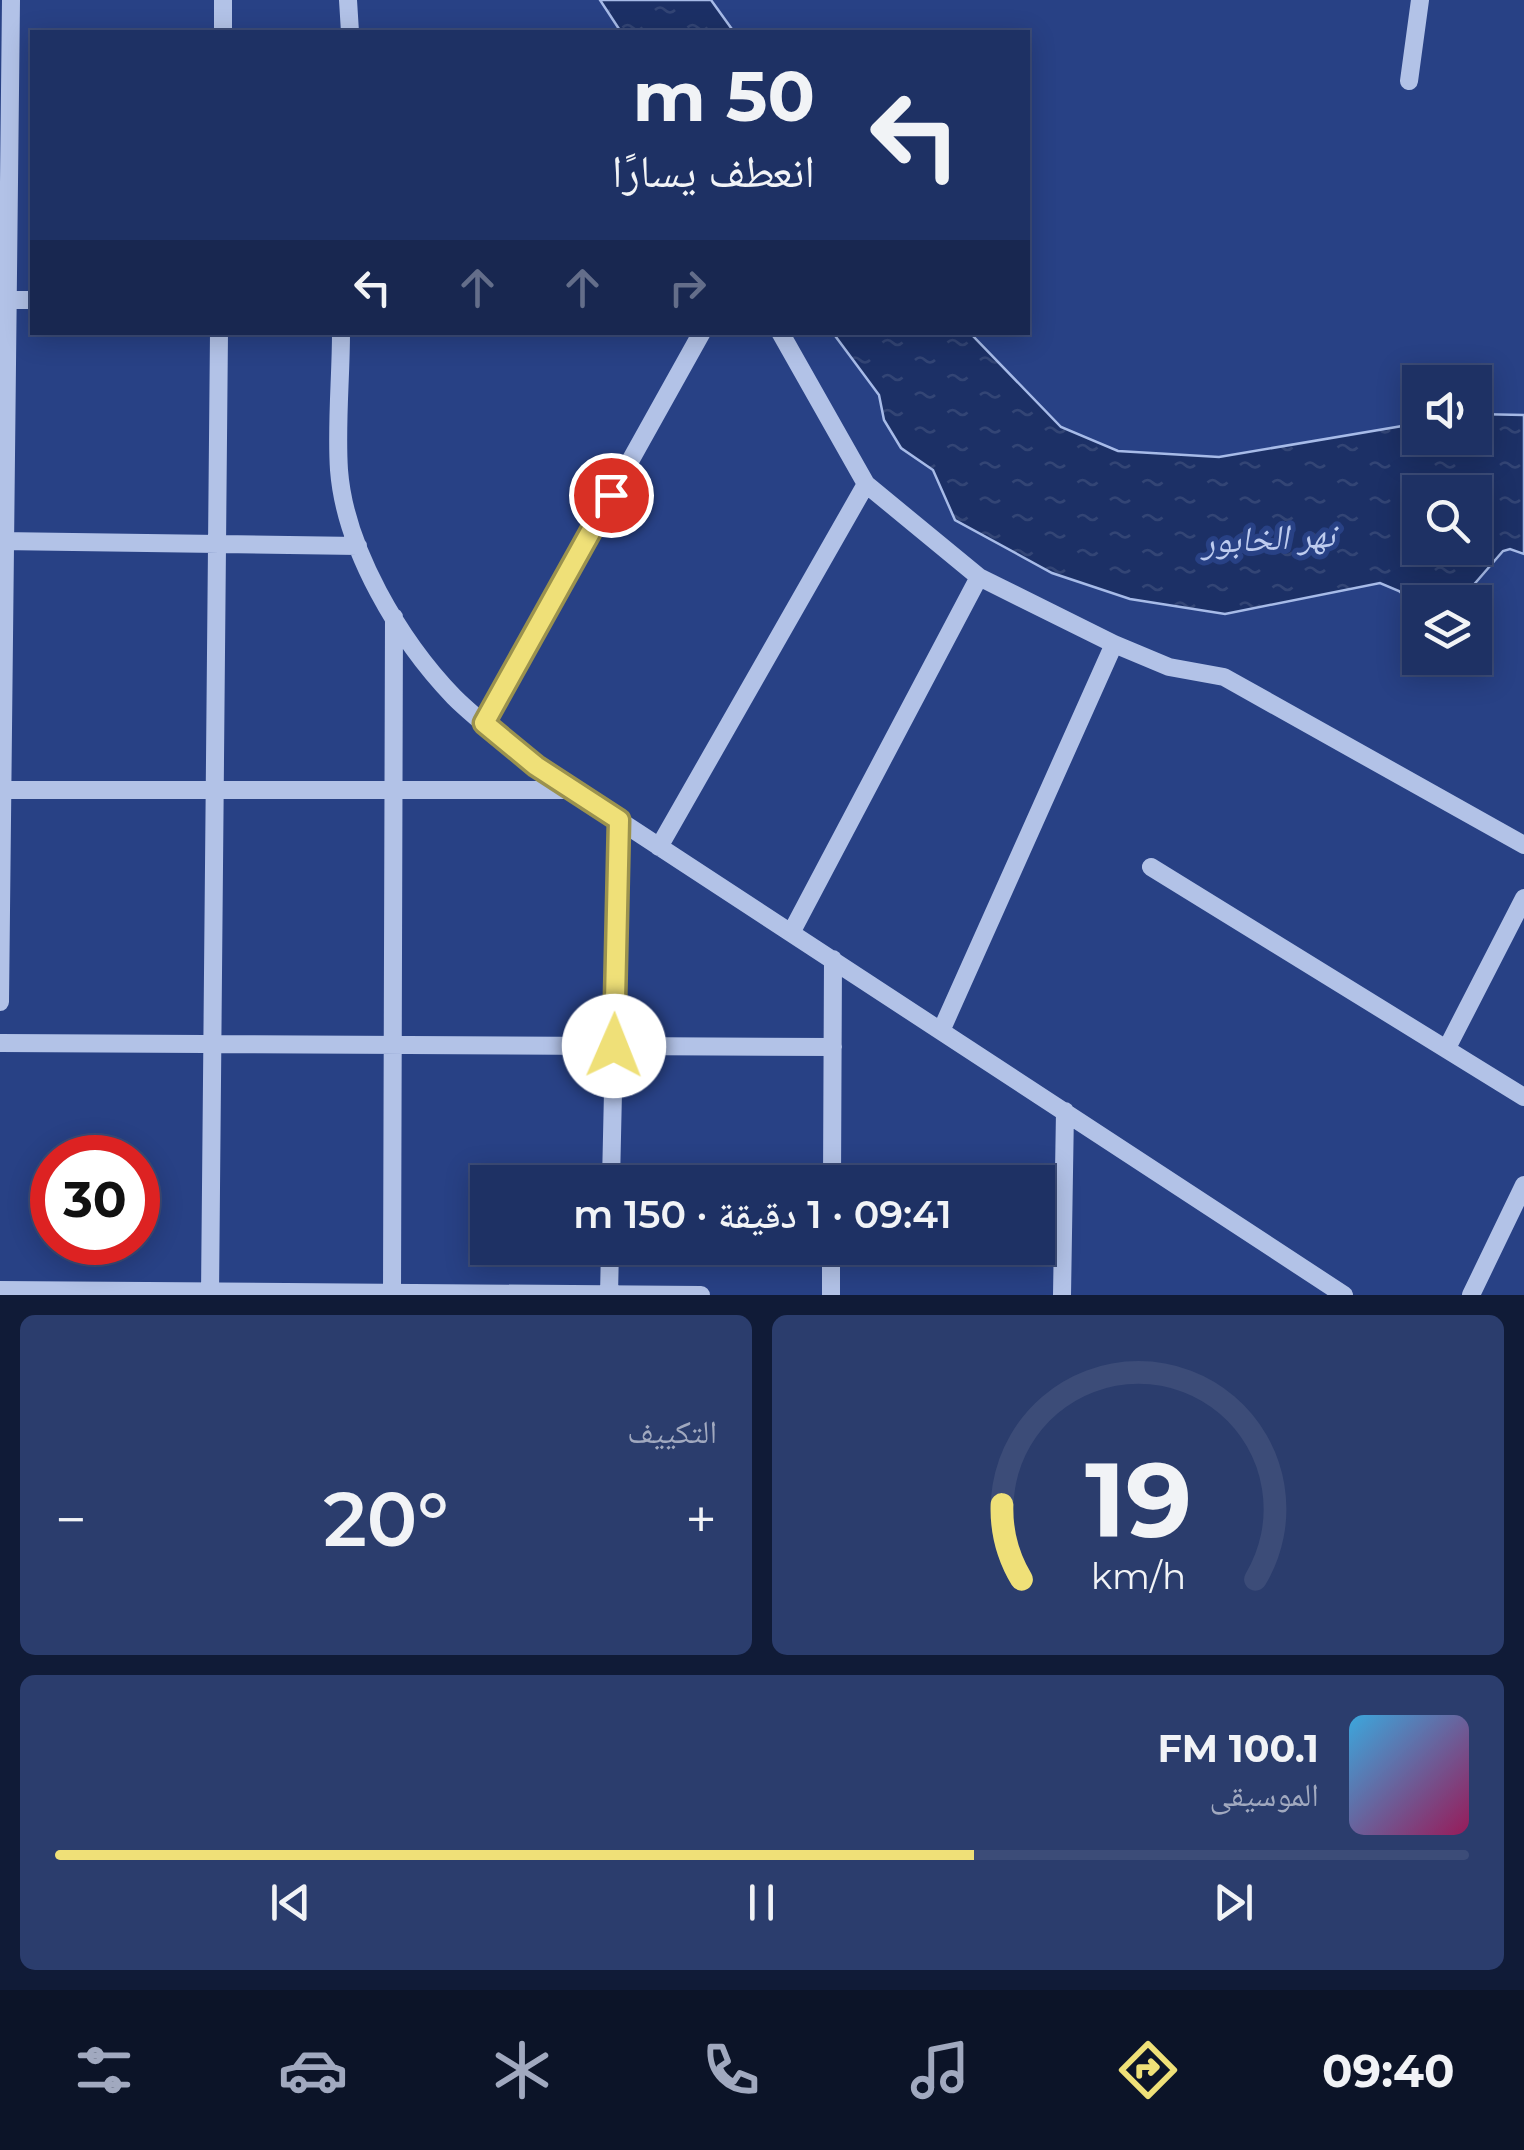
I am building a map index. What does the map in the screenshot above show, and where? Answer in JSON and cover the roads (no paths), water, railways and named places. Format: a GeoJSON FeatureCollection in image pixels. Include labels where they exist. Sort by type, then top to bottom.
{"type":"FeatureCollection","features":[{"type":"Feature","properties":{"kind":"street"},"geometry":{"type":"LineString","coordinates":[[0,1002],[3,300],[6,40],[11,0]]}},
{"type":"Feature","properties":{"kind":"street"},"geometry":{"type":"LineString","coordinates":[[223,0],[223,30]]}},
{"type":"Feature","properties":{"kind":"street"},"geometry":{"type":"LineString","coordinates":[[348,0],[350,30]]}},
{"type":"Feature","properties":{"kind":"street"},"geometry":{"type":"LineString","coordinates":[[1410,80],[1420,0]]}},
{"type":"Feature","properties":{"kind":"street"},"geometry":{"type":"LineString","coordinates":[[3,300],[30,300]]}},
{"type":"Feature","properties":{"kind":"street"},"geometry":{"type":"LineString","coordinates":[[210,1293],[220,335]]}},
{"type":"Feature","properties":{"kind":"street"},"geometry":{"type":"LineString","coordinates":[[342,335],[340,470],[345,505],[376,586],[394,617],[454,696],[536,766],[1344,1295]]}},
{"type":"Feature","properties":{"kind":"street"},"geometry":{"type":"LineString","coordinates":[[484,723],[700,335]]}},
{"type":"Feature","properties":{"kind":"street"},"geometry":{"type":"LineString","coordinates":[[782,335],[866,484],[979,577],[1169,667],[1224,677],[1524,846]]}},
{"type":"Feature","properties":{"kind":"street"},"geometry":{"type":"LineString","coordinates":[[659,847],[866,484]]}},
{"type":"Feature","properties":{"kind":"street"},"geometry":{"type":"LineString","coordinates":[[3,541],[358,546]]}},
{"type":"Feature","properties":{"kind":"street"},"geometry":{"type":"LineString","coordinates":[[791,933],[979,577]]}},
{"type":"Feature","properties":{"kind":"street"},"geometry":{"type":"LineString","coordinates":[[392,1294],[394,617]]}},
{"type":"Feature","properties":{"kind":"street"},"geometry":{"type":"LineString","coordinates":[[941,1031],[1114,644]]}},
{"type":"Feature","properties":{"kind":"street"},"geometry":{"type":"LineString","coordinates":[[2,790],[573,790]]}},
{"type":"Feature","properties":{"kind":"street"},"geometry":{"type":"LineString","coordinates":[[611,1165],[619,820]]}},
{"type":"Feature","properties":{"kind":"street"},"geometry":{"type":"LineString","coordinates":[[1151,867],[1524,1097]]}},
{"type":"Feature","properties":{"kind":"street"},"geometry":{"type":"LineString","coordinates":[[1447,1048],[1524,898]]}},
{"type":"Feature","properties":{"kind":"street"},"geometry":{"type":"LineString","coordinates":[[832,1165],[833,959]]}},
{"type":"Feature","properties":{"kind":"street"},"geometry":{"type":"LineString","coordinates":[[0,1042],[832,1048]]}},
{"type":"Feature","properties":{"kind":"street"},"geometry":{"type":"LineString","coordinates":[[1062,1295],[1065,1112]]}},
{"type":"Feature","properties":{"kind":"street"},"geometry":{"type":"LineString","coordinates":[[1470,1295],[1524,1185]]}},
{"type":"Feature","properties":{"kind":"street"},"geometry":{"type":"LineString","coordinates":[[608,1295],[609,1265]]}},
{"type":"Feature","properties":{"kind":"street"},"geometry":{"type":"LineString","coordinates":[[831,1265],[831,1295]]}},
{"type":"Feature","properties":{"kind":"street"},"geometry":{"type":"LineString","coordinates":[[0,1290],[701,1295]]}},
{"type":"Feature","properties":{"kind":"water"},"geometry":{"type":"Polygon","coordinates":[[[600,0],[711,0],[733,30],[620,30],[600,0]]]}},
{"type":"Feature","properties":{"kind":"water","name":"نهر الخابور"},"geometry":{"type":"Polygon","coordinates":[[[834,335],[972,335],[1061,427],[1118,451],[1219,457],[1402,426],[1402,455],[1492,455],[1492,414],[1524,415],[1524,554],[1503,551],[1492,564],[1492,475],[1402,475],[1402,565],[1491,565],[1474,585],[1402,585],[1402,594],[1380,583],[1225,614],[1130,599],[1052,573],[955,520],[933,470],[901,448],[884,420],[879,395],[834,335]]]}}]}
